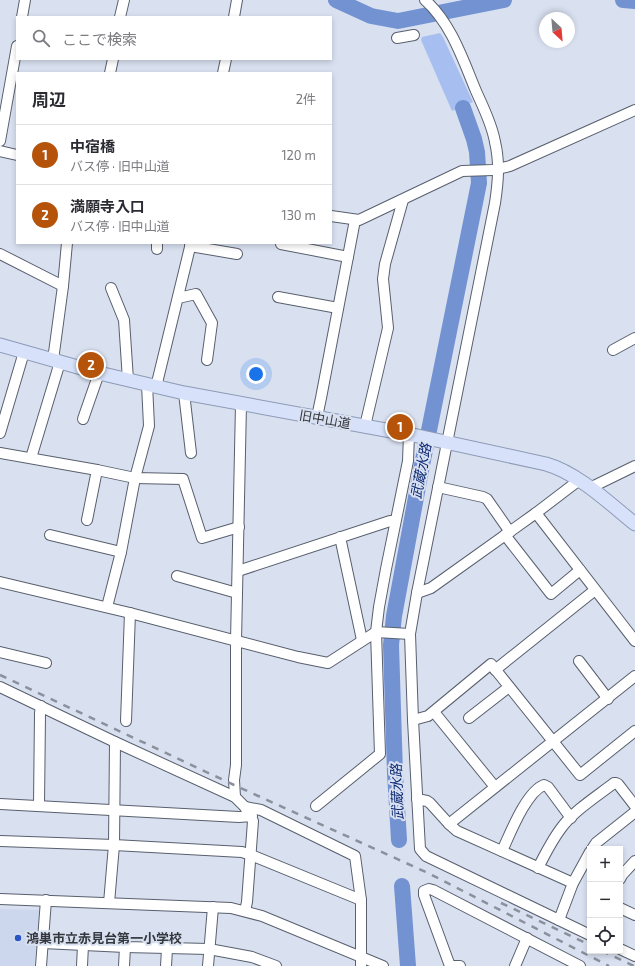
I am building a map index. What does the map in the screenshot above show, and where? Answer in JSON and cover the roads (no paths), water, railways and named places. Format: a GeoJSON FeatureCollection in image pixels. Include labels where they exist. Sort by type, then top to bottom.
{"type":"FeatureCollection","features":[{"type":"Feature","properties":{"kind":"main road","name":"旧中山道"},"geometry":{"type":"LineString","coordinates":[[0,345],[99,373],[184,393],[445,441],[554,466],[591,489],[635,524]]}},
{"type":"Feature","properties":{"kind":"street"},"geometry":{"type":"LineString","coordinates":[[22,16],[25,0]]}},
{"type":"Feature","properties":{"kind":"street"},"geometry":{"type":"LineString","coordinates":[[120,16],[124,0]]}},
{"type":"Feature","properties":{"kind":"street"},"geometry":{"type":"LineString","coordinates":[[234,16],[237,0]]}},
{"type":"Feature","properties":{"kind":"street"},"geometry":{"type":"LineString","coordinates":[[426,0],[434,8],[455,43],[491,126],[495,141],[495,203],[445,441],[438,487],[417,593],[407,634],[420,849],[426,856],[587,934]]}},
{"type":"Feature","properties":{"kind":"street"},"geometry":{"type":"LineString","coordinates":[[397,38],[414,35]]}},
{"type":"Feature","properties":{"kind":"street"},"geometry":{"type":"LineString","coordinates":[[0,141],[16,52]]}},
{"type":"Feature","properties":{"kind":"street"},"geometry":{"type":"LineString","coordinates":[[110,72],[113,60]]}},
{"type":"Feature","properties":{"kind":"street"},"geometry":{"type":"LineString","coordinates":[[223,72],[226,60]]}},
{"type":"Feature","properties":{"kind":"street"},"geometry":{"type":"LineString","coordinates":[[332,216],[359,220],[462,171],[495,170],[517,163],[635,110]]}},
{"type":"Feature","properties":{"kind":"street"},"geometry":{"type":"LineString","coordinates":[[0,151],[16,155]]}},
{"type":"Feature","properties":{"kind":"street"},"geometry":{"type":"LineString","coordinates":[[365,426],[388,328],[383,279],[385,264],[403,200]]}},
{"type":"Feature","properties":{"kind":"street"},"geometry":{"type":"LineString","coordinates":[[317,417],[355,220]]}},
{"type":"Feature","properties":{"kind":"street"},"geometry":{"type":"LineString","coordinates":[[31,458],[56,361],[67,244]]}},
{"type":"Feature","properties":{"kind":"street"},"geometry":{"type":"LineString","coordinates":[[107,607],[121,552],[136,478],[149,426],[151,385],[178,298],[190,244],[237,254]]}},
{"type":"Feature","properties":{"kind":"street"},"geometry":{"type":"LineString","coordinates":[[281,244],[348,257]]}},
{"type":"Feature","properties":{"kind":"street"},"geometry":{"type":"LineString","coordinates":[[0,254],[63,286]]}},
{"type":"Feature","properties":{"kind":"street"},"geometry":{"type":"LineString","coordinates":[[111,288],[124,320],[128,380]]}},
{"type":"Feature","properties":{"kind":"street"},"geometry":{"type":"LineString","coordinates":[[178,298],[196,294],[212,322],[206,360]]}},
{"type":"Feature","properties":{"kind":"street"},"geometry":{"type":"LineString","coordinates":[[278,297],[338,308]]}},
{"type":"Feature","properties":{"kind":"street"},"geometry":{"type":"LineString","coordinates":[[613,350],[635,338]]}},
{"type":"Feature","properties":{"kind":"street"},"geometry":{"type":"LineString","coordinates":[[0,433],[24,352]]}},
{"type":"Feature","properties":{"kind":"street"},"geometry":{"type":"LineString","coordinates":[[83,419],[99,373]]}},
{"type":"Feature","properties":{"kind":"street"},"geometry":{"type":"LineString","coordinates":[[184,393],[192,453]]}},
{"type":"Feature","properties":{"kind":"street"},"geometry":{"type":"LineString","coordinates":[[235,797],[236,641],[241,404]]}},
{"type":"Feature","properties":{"kind":"street"},"geometry":{"type":"LineString","coordinates":[[316,806],[380,754],[379,607],[413,435]]}},
{"type":"Feature","properties":{"kind":"street"},"geometry":{"type":"LineString","coordinates":[[0,453],[136,478],[183,479],[202,538],[239,528]]}},
{"type":"Feature","properties":{"kind":"street"},"geometry":{"type":"LineString","coordinates":[[591,489],[596,485],[635,466]]}},
{"type":"Feature","properties":{"kind":"street"},"geometry":{"type":"LineString","coordinates":[[87,520],[97,470]]}},
{"type":"Feature","properties":{"kind":"street"},"geometry":{"type":"LineString","coordinates":[[417,593],[431,588],[578,481]]}},
{"type":"Feature","properties":{"kind":"street"},"geometry":{"type":"LineString","coordinates":[[438,487],[487,499],[508,533],[551,594],[580,570]]}},
{"type":"Feature","properties":{"kind":"street"},"geometry":{"type":"LineString","coordinates":[[536,513],[635,641]]}},
{"type":"Feature","properties":{"kind":"street"},"geometry":{"type":"LineString","coordinates":[[238,571],[390,521],[395,521]]}},
{"type":"Feature","properties":{"kind":"street"},"geometry":{"type":"LineString","coordinates":[[50,535],[121,552]]}},
{"type":"Feature","properties":{"kind":"street"},"geometry":{"type":"LineString","coordinates":[[340,537],[362,640]]}},
{"type":"Feature","properties":{"kind":"street"},"geometry":{"type":"LineString","coordinates":[[177,576],[237,593]]}},
{"type":"Feature","properties":{"kind":"street"},"geometry":{"type":"LineString","coordinates":[[0,582],[107,607],[196,629],[236,641],[328,663],[362,640],[380,632],[407,634]]}},
{"type":"Feature","properties":{"kind":"street"},"geometry":{"type":"LineString","coordinates":[[495,670],[595,590]]}},
{"type":"Feature","properties":{"kind":"street"},"geometry":{"type":"LineString","coordinates":[[126,721],[130,613]]}},
{"type":"Feature","properties":{"kind":"street"},"geometry":{"type":"LineString","coordinates":[[0,652],[46,663]]}},
{"type":"Feature","properties":{"kind":"street"},"geometry":{"type":"LineString","coordinates":[[579,661],[608,699]]}},
{"type":"Feature","properties":{"kind":"street"},"geometry":{"type":"LineString","coordinates":[[413,720],[428,716],[434,712],[491,664],[580,775],[635,731]]}},
{"type":"Feature","properties":{"kind":"street"},"geometry":{"type":"LineString","coordinates":[[449,824],[554,742],[635,676]]}},
{"type":"Feature","properties":{"kind":"street"},"geometry":{"type":"LineString","coordinates":[[0,687],[235,797],[245,807],[254,821],[252,855],[245,911]]}},
{"type":"Feature","properties":{"kind":"street"},"geometry":{"type":"LineString","coordinates":[[468,718],[509,687]]}},
{"type":"Feature","properties":{"kind":"street"},"geometry":{"type":"LineString","coordinates":[[39,806],[41,706]]}},
{"type":"Feature","properties":{"kind":"street"},"geometry":{"type":"LineString","coordinates":[[434,712],[495,787]]}},
{"type":"Feature","properties":{"kind":"street"},"geometry":{"type":"LineString","coordinates":[[109,903],[114,845],[115,742]]}},
{"type":"Feature","properties":{"kind":"street"},"geometry":{"type":"LineString","coordinates":[[538,868],[562,827],[614,783],[616,783],[635,806]]}},
{"type":"Feature","properties":{"kind":"street"},"geometry":{"type":"LineString","coordinates":[[502,851],[519,814],[534,793],[544,785],[571,818]]}},
{"type":"Feature","properties":{"kind":"street"},"geometry":{"type":"LineString","coordinates":[[417,799],[430,803],[457,831],[573,883]]}},
{"type":"Feature","properties":{"kind":"street"},"geometry":{"type":"LineString","coordinates":[[0,804],[239,817],[252,816]]}},
{"type":"Feature","properties":{"kind":"street"},"geometry":{"type":"LineString","coordinates":[[245,807],[261,810],[355,856],[361,900],[361,961]]}},
{"type":"Feature","properties":{"kind":"street"},"geometry":{"type":"LineString","coordinates":[[594,846],[635,812]]}},
{"type":"Feature","properties":{"kind":"street"},"geometry":{"type":"LineString","coordinates":[[0,842],[114,845],[235,851],[252,855],[361,900]]}},
{"type":"Feature","properties":{"kind":"street"},"geometry":{"type":"LineString","coordinates":[[559,920],[573,883],[587,857]]}},
{"type":"Feature","properties":{"kind":"street"},"geometry":{"type":"LineString","coordinates":[[623,874],[635,861]]}},
{"type":"Feature","properties":{"kind":"street"},"geometry":{"type":"LineString","coordinates":[[460,966],[450,966],[424,895],[424,891],[429,889],[433,890],[580,966]]}},
{"type":"Feature","properties":{"kind":"street"},"geometry":{"type":"LineString","coordinates":[[0,899],[231,908],[269,919],[361,961],[381,965]]}},
{"type":"Feature","properties":{"kind":"street"},"geometry":{"type":"LineString","coordinates":[[41,966],[46,900]]}},
{"type":"Feature","properties":{"kind":"street"},"geometry":{"type":"LineString","coordinates":[[208,966],[212,907]]}},
{"type":"Feature","properties":{"kind":"street"},"geometry":{"type":"LineString","coordinates":[[623,909],[635,915]]}},
{"type":"Feature","properties":{"kind":"street"},"geometry":{"type":"LineString","coordinates":[[515,966],[527,938]]}},
{"type":"Feature","properties":{"kind":"street"},"geometry":{"type":"LineString","coordinates":[[43,943],[125,948],[209,949],[250,962],[276,966]]}},
{"type":"Feature","properties":{"kind":"street"},"geometry":{"type":"LineString","coordinates":[[82,966],[83,945]]}},
{"type":"Feature","properties":{"kind":"street"},"geometry":{"type":"LineString","coordinates":[[124,966],[125,948]]}},
{"type":"Feature","properties":{"kind":"street"},"geometry":{"type":"LineString","coordinates":[[166,966],[167,948]]}},
{"type":"Feature","properties":{"kind":"street"},"geometry":{"type":"LineString","coordinates":[[623,950],[635,956]]}},
{"type":"Feature","properties":{"kind":"waterway","name":"武蔵水路"},"geometry":{"type":"LineString","coordinates":[[336,0],[371,16],[398,21],[504,0]]}},
{"type":"Feature","properties":{"kind":"waterway"},"geometry":{"type":"LineString","coordinates":[[623,0],[635,1]]}},
{"type":"Feature","properties":{"kind":"waterway","name":"武蔵水路"},"geometry":{"type":"LineString","coordinates":[[399,840],[395,773],[391,645],[394,616],[422,465],[479,183],[477,152],[463,108]]}},
{"type":"Feature","properties":{"kind":"waterway","name":"武蔵水路"},"geometry":{"type":"LineString","coordinates":[[402,886],[408,966]]}},
{"type":"Feature","properties":{"kind":"railway"},"geometry":{"type":"LineString","coordinates":[[0,675],[234,785],[428,873],[609,966]]}},
{"type":"Feature","properties":{"kind":"railway"},"geometry":{"type":"LineString","coordinates":[[501,903],[587,944]]}},
{"type":"Feature","properties":{"kind":"railway"},"geometry":{"type":"LineString","coordinates":[[608,954],[634,966]]}},
{"type":"Feature","properties":{"kind":"place","name":"満願寺入口"},"geometry":{"type":"Point","coordinates":[91,365]}},
{"type":"Feature","properties":{"kind":"place","name":"中宿橋"},"geometry":{"type":"Point","coordinates":[400,427]}},
{"type":"Feature","properties":{"kind":"place","name":"鴻巣市立赤見台第一小学校"},"geometry":{"type":"Point","coordinates":[18,938]}}]}
